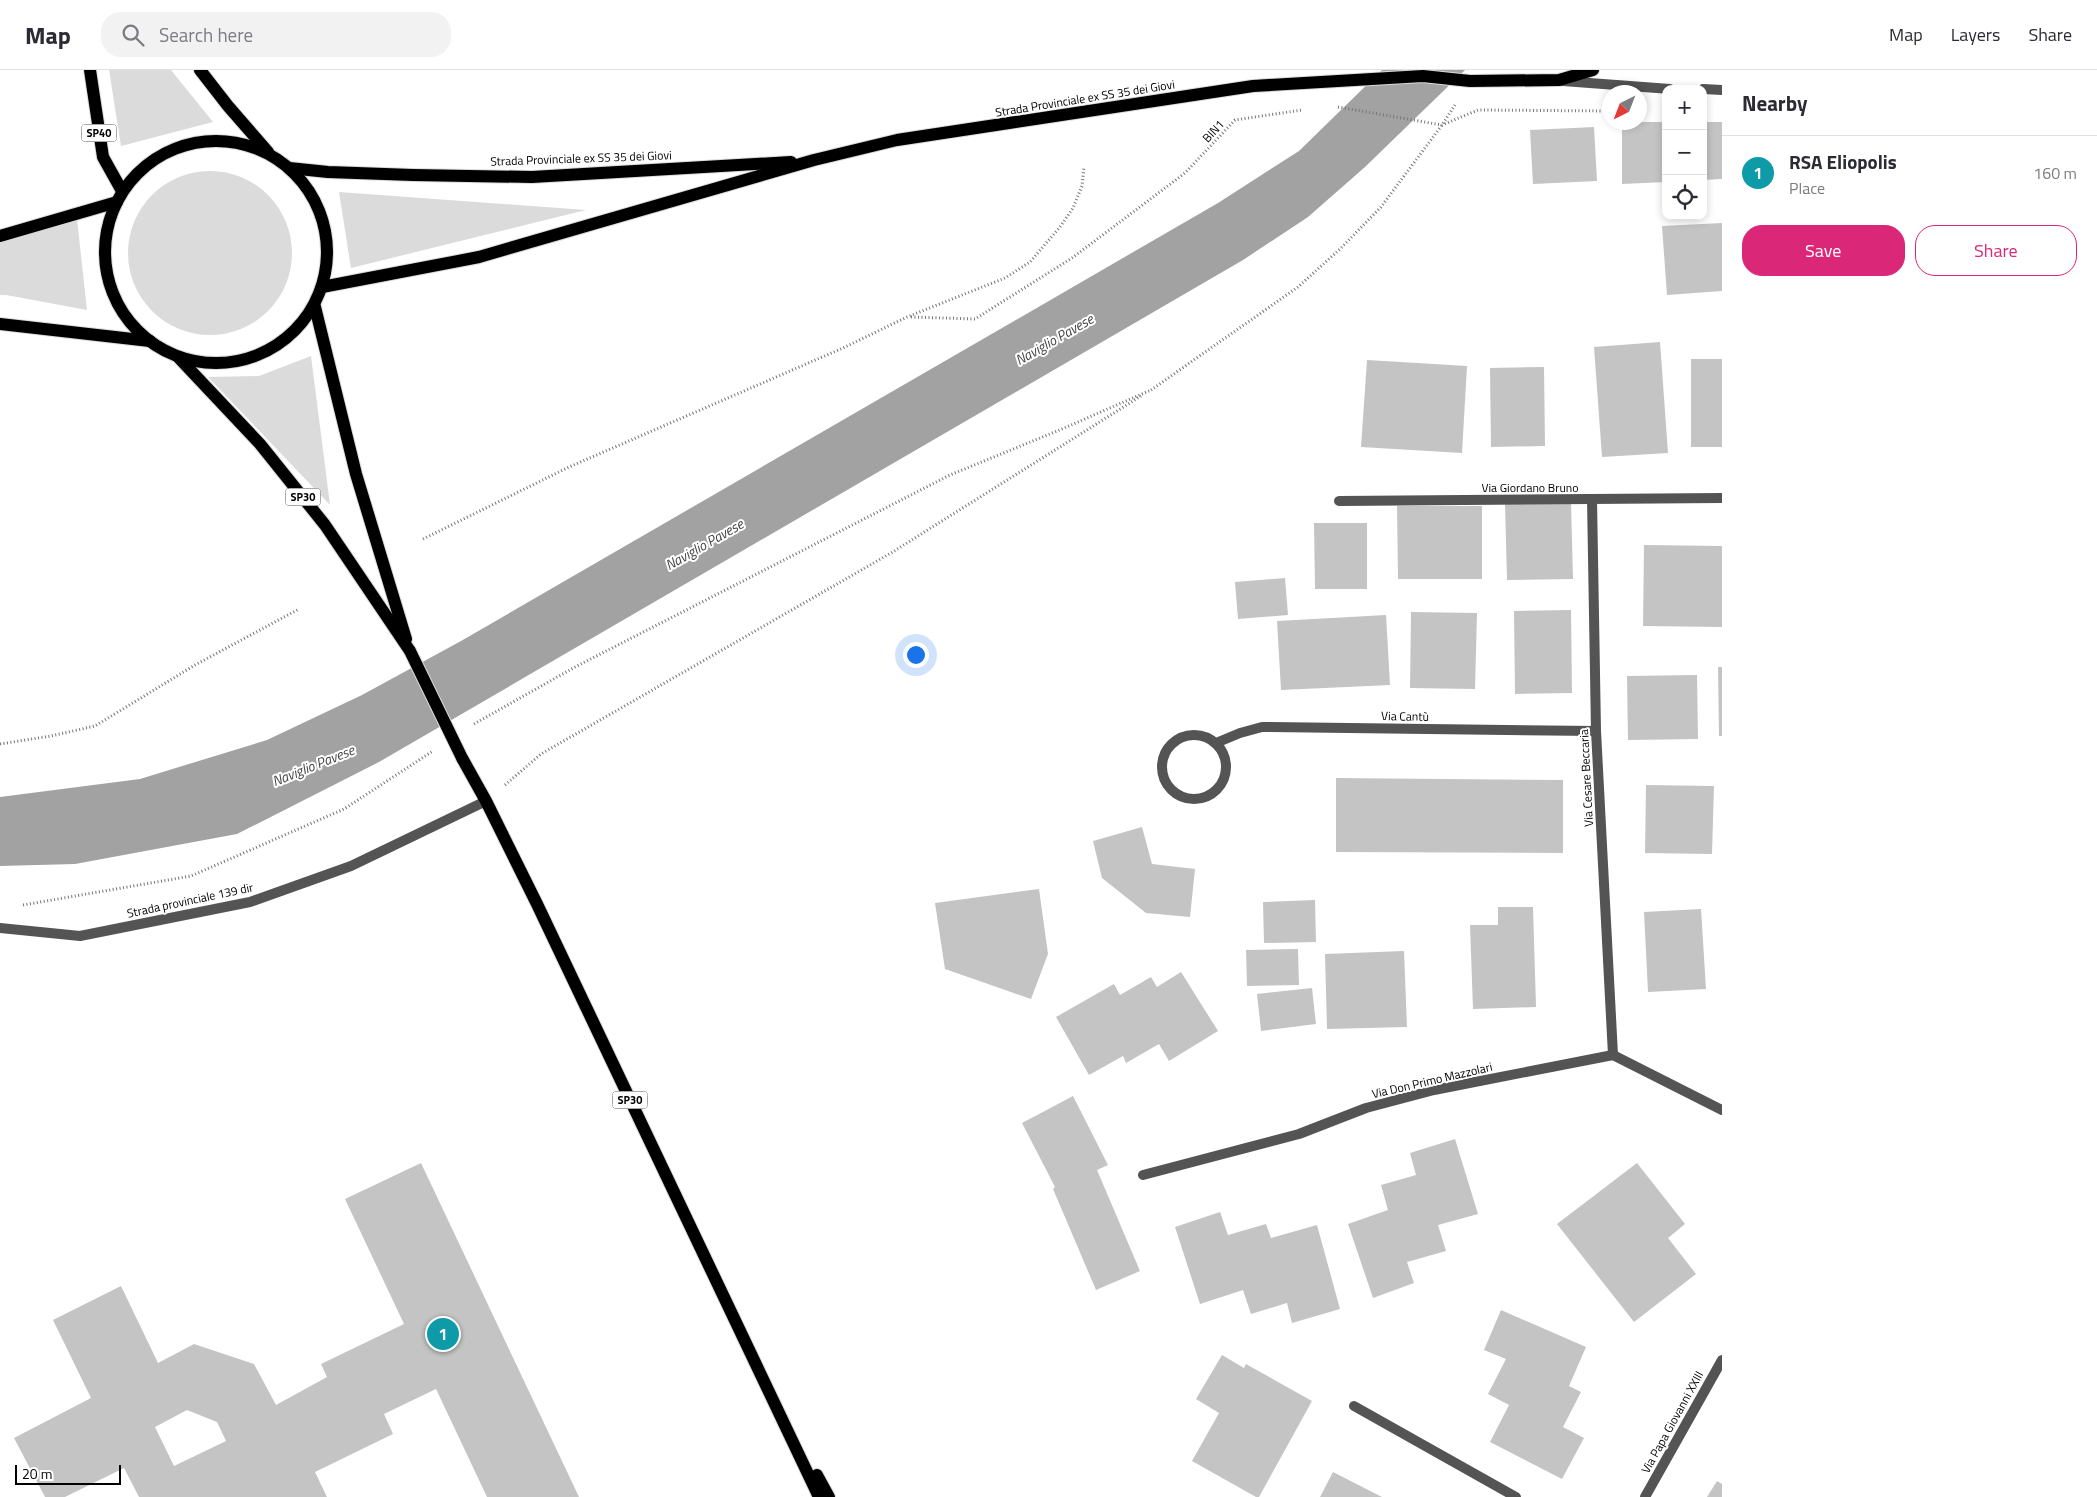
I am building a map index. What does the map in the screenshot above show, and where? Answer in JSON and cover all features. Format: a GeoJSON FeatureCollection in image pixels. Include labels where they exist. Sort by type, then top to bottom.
{"type":"FeatureCollection","features":[{"type":"Feature","properties":{"kind":"main road","name":"SP40"},"geometry":{"type":"LineString","coordinates":[[90,70],[103,157],[119,196]]}},
{"type":"Feature","properties":{"kind":"main road"},"geometry":{"type":"LineString","coordinates":[[200,70],[228,106],[272,156]]}},
{"type":"Feature","properties":{"kind":"main road"},"geometry":{"type":"LineString","coordinates":[[1423,73],[1470,81],[1559,80],[1593,70]]}},
{"type":"Feature","properties":{"kind":"main road","name":"Strada Provinciale ex SS 35 dei Giovi"},"geometry":{"type":"LineString","coordinates":[[322,287],[479,257],[814,160],[898,140],[1253,86],[1423,73]]}},
{"type":"Feature","properties":{"kind":"main road"},"geometry":{"type":"LineString","coordinates":[[209,140],[243,144],[272,156],[302,180],[320,209],[328,239],[327,266],[315,307],[288,338],[270,350],[251,358],[232,363],[212,363],[178,357],[150,341],[130,322],[116,302],[105,265],[107,229],[119,196],[132,177],[149,162],[172,149],[209,140]]}},
{"type":"Feature","properties":{"kind":"main road","name":"Strada Provinciale ex SS 35 dei Giovi"},"geometry":{"type":"LineString","coordinates":[[289,168],[328,172],[532,177],[814,160]]}},
{"type":"Feature","properties":{"kind":"main road"},"geometry":{"type":"LineString","coordinates":[[0,236],[119,196]]}},
{"type":"Feature","properties":{"kind":"main road","name":"SP30"},"geometry":{"type":"LineString","coordinates":[[315,307],[356,474],[410,651]]}},
{"type":"Feature","properties":{"kind":"main road"},"geometry":{"type":"LineString","coordinates":[[0,324],[150,341]]}},
{"type":"Feature","properties":{"kind":"main road","name":"SP30"},"geometry":{"type":"LineString","coordinates":[[178,357],[260,444],[325,525],[410,651],[462,758],[542,913],[819,1497]]}},
{"type":"Feature","properties":{"kind":"main road","name":"SP30"},"geometry":{"type":"LineString","coordinates":[[773,1399],[829,1497]]}},
{"type":"Feature","properties":{"kind":"street"},"geometry":{"type":"LineString","coordinates":[[1559,80],[1662,88]]}},
{"type":"Feature","properties":{"kind":"street"},"geometry":{"type":"LineString","coordinates":[[1707,90],[1722,90]]}},
{"type":"Feature","properties":{"kind":"street","name":"Via Giordano Bruno"},"geometry":{"type":"LineString","coordinates":[[1339,501],[1722,498]]}},
{"type":"Feature","properties":{"kind":"street","name":"Via Cesare Beccaria"},"geometry":{"type":"LineString","coordinates":[[1592,499],[1596,731],[1613,1055]]}},
{"type":"Feature","properties":{"kind":"street","name":"Via Cantù"},"geometry":{"type":"LineString","coordinates":[[1216,743],[1240,733],[1262,727],[1596,731]]}},
{"type":"Feature","properties":{"kind":"street"},"geometry":{"type":"LineString","coordinates":[[1198,734],[1216,743],[1222,752],[1226,768],[1222,783],[1215,792],[1205,797],[1194,799],[1174,792],[1167,784],[1162,764],[1170,745],[1178,739],[1198,734]]}},
{"type":"Feature","properties":{"kind":"street","name":"Strada provinciale 139 dir"},"geometry":{"type":"LineString","coordinates":[[0,928],[80,936],[250,902],[352,866],[486,802]]}},
{"type":"Feature","properties":{"kind":"street"},"geometry":{"type":"LineString","coordinates":[[1613,1055],[1722,1110]]}},
{"type":"Feature","properties":{"kind":"street","name":"Via Don Primo Mazzolari"},"geometry":{"type":"LineString","coordinates":[[1143,1175],[1299,1134],[1366,1108],[1434,1090],[1613,1055]]}},
{"type":"Feature","properties":{"kind":"street","name":"Via Papa Giovanni XXIII"},"geometry":{"type":"LineString","coordinates":[[1644,1497],[1722,1360]]}},
{"type":"Feature","properties":{"kind":"street"},"geometry":{"type":"LineString","coordinates":[[1354,1406],[1516,1497]]}},
{"type":"Feature","properties":{"kind":"path"},"geometry":{"type":"LineString","coordinates":[[486,802],[541,754],[890,553],[1151,390],[1298,287],[1340,249],[1381,207],[1442,126],[1470,81]]}},
{"type":"Feature","properties":{"kind":"path"},"geometry":{"type":"LineString","coordinates":[[1331,106],[1442,126],[1478,110],[1602,112]]}},
{"type":"Feature","properties":{"kind":"path","name":"BIN1"},"geometry":{"type":"LineString","coordinates":[[908,317],[975,318],[1072,258],[1185,173],[1235,120],[1312,109]]}},
{"type":"Feature","properties":{"kind":"path"},"geometry":{"type":"LineString","coordinates":[[423,539],[568,466],[844,348],[908,317],[1005,278],[1030,262],[1046,246],[1073,208],[1082,186],[1084,166]]}},
{"type":"Feature","properties":{"kind":"path"},"geometry":{"type":"LineString","coordinates":[[471,726],[575,667],[950,475],[1151,390]]}},
{"type":"Feature","properties":{"kind":"path"},"geometry":{"type":"LineString","coordinates":[[0,744],[51,736],[95,726],[195,665],[299,609]]}},
{"type":"Feature","properties":{"kind":"path"},"geometry":{"type":"LineString","coordinates":[[22,905],[191,876],[344,809],[439,747]]}},
{"type":"Feature","properties":{"kind":"shaded area"},"geometry":{"type":"Polygon","coordinates":[[[109,70],[171,70],[213,122],[121,146],[109,70]]]}},
{"type":"Feature","properties":{"kind":"shaded area"},"geometry":{"type":"Polygon","coordinates":[[[218,171],[241,177],[256,185],[268,195],[278,207],[289,229],[292,253],[289,277],[278,299],[268,311],[256,321],[234,332],[202,335],[186,332],[164,321],[142,299],[131,277],[128,245],[131,229],[142,207],[164,185],[186,174],[218,171]]]}},
{"type":"Feature","properties":{"kind":"shaded area"},"geometry":{"type":"Polygon","coordinates":[[[339,192],[586,210],[351,268],[339,192]]]}},
{"type":"Feature","properties":{"kind":"shaded area"},"geometry":{"type":"Polygon","coordinates":[[[77,219],[87,310],[0,295],[0,241],[77,219]]]}},
{"type":"Feature","properties":{"kind":"shaded area"},"geometry":{"type":"Polygon","coordinates":[[[311,356],[330,505],[208,377],[259,376],[311,356]]]}},
{"type":"Feature","properties":{"kind":"water","name":"Naviglio Pavese"},"geometry":{"type":"Polygon","coordinates":[[[1382,70],[1465,70],[1365,167],[1308,217],[1243,260],[379,762],[237,834],[75,864],[0,866],[0,797],[140,779],[267,740],[362,695],[461,641],[1218,203],[1299,151],[1382,70]]]}},
{"type":"Feature","properties":{"kind":"building"},"geometry":{"type":"Polygon","coordinates":[[[1647,122],[1662,122],[1662,182],[1622,184],[1622,130],[1647,130],[1647,122]]]}},
{"type":"Feature","properties":{"kind":"building"},"geometry":{"type":"Polygon","coordinates":[[[1707,122],[1722,122],[1722,179],[1707,180],[1707,122]]]}},
{"type":"Feature","properties":{"kind":"building"},"geometry":{"type":"Polygon","coordinates":[[[1594,127],[1597,181],[1533,184],[1530,130],[1594,127]]]}},
{"type":"Feature","properties":{"kind":"building"},"geometry":{"type":"Polygon","coordinates":[[[1722,223],[1722,291],[1667,295],[1662,226],[1722,223]]]}},
{"type":"Feature","properties":{"kind":"building"},"geometry":{"type":"Polygon","coordinates":[[[1660,342],[1668,453],[1602,457],[1594,347],[1660,342]]]}},
{"type":"Feature","properties":{"kind":"building"},"geometry":{"type":"Polygon","coordinates":[[[1691,359],[1722,359],[1722,447],[1691,447],[1691,359]]]}},
{"type":"Feature","properties":{"kind":"building"},"geometry":{"type":"Polygon","coordinates":[[[1367,360],[1467,366],[1462,453],[1361,447],[1367,360]]]}},
{"type":"Feature","properties":{"kind":"building"},"geometry":{"type":"Polygon","coordinates":[[[1544,367],[1545,446],[1491,447],[1490,368],[1544,367]]]}},
{"type":"Feature","properties":{"kind":"building"},"geometry":{"type":"Polygon","coordinates":[[[1571,502],[1573,579],[1507,580],[1505,503],[1571,502]]]}},
{"type":"Feature","properties":{"kind":"building"},"geometry":{"type":"Polygon","coordinates":[[[1397,506],[1482,506],[1482,579],[1398,579],[1397,506]]]}},
{"type":"Feature","properties":{"kind":"building"},"geometry":{"type":"Polygon","coordinates":[[[1314,523],[1367,523],[1367,589],[1315,589],[1314,523]]]}},
{"type":"Feature","properties":{"kind":"building"},"geometry":{"type":"Polygon","coordinates":[[[1644,545],[1722,546],[1722,627],[1643,626],[1644,545]]]}},
{"type":"Feature","properties":{"kind":"building"},"geometry":{"type":"Polygon","coordinates":[[[1285,578],[1288,615],[1238,619],[1235,582],[1285,578]]]}},
{"type":"Feature","properties":{"kind":"building"},"geometry":{"type":"Polygon","coordinates":[[[1571,610],[1572,693],[1515,694],[1514,611],[1571,610]]]}},
{"type":"Feature","properties":{"kind":"building"},"geometry":{"type":"Polygon","coordinates":[[[1411,612],[1477,613],[1475,689],[1410,688],[1411,612]]]}},
{"type":"Feature","properties":{"kind":"building"},"geometry":{"type":"Polygon","coordinates":[[[1386,615],[1390,685],[1281,690],[1277,621],[1386,615]]]}},
{"type":"Feature","properties":{"kind":"building"},"geometry":{"type":"Polygon","coordinates":[[[1718,667],[1722,667],[1722,736],[1719,736],[1718,667]]]}},
{"type":"Feature","properties":{"kind":"building"},"geometry":{"type":"Polygon","coordinates":[[[1697,675],[1698,739],[1628,740],[1627,676],[1697,675]]]}},
{"type":"Feature","properties":{"kind":"building"},"geometry":{"type":"Polygon","coordinates":[[[1336,778],[1563,780],[1563,853],[1336,852],[1336,778]]]}},
{"type":"Feature","properties":{"kind":"building"},"geometry":{"type":"Polygon","coordinates":[[[1646,785],[1714,786],[1712,854],[1645,853],[1646,785]]]}},
{"type":"Feature","properties":{"kind":"building"},"geometry":{"type":"Polygon","coordinates":[[[1142,827],[1152,864],[1195,869],[1190,917],[1146,913],[1102,878],[1093,841],[1142,827]]]}},
{"type":"Feature","properties":{"kind":"building"},"geometry":{"type":"Polygon","coordinates":[[[1039,889],[1048,954],[1031,999],[945,969],[935,903],[1039,889]]]}},
{"type":"Feature","properties":{"kind":"building"},"geometry":{"type":"Polygon","coordinates":[[[1315,900],[1316,942],[1264,943],[1263,902],[1315,900]]]}},
{"type":"Feature","properties":{"kind":"building"},"geometry":{"type":"Polygon","coordinates":[[[1498,907],[1533,907],[1536,1007],[1473,1009],[1470,925],[1498,925],[1498,907]]]}},
{"type":"Feature","properties":{"kind":"building"},"geometry":{"type":"Polygon","coordinates":[[[1701,909],[1706,989],[1648,992],[1644,912],[1701,909]]]}},
{"type":"Feature","properties":{"kind":"building"},"geometry":{"type":"Polygon","coordinates":[[[1298,949],[1299,985],[1247,986],[1246,950],[1298,949]]]}},
{"type":"Feature","properties":{"kind":"building"},"geometry":{"type":"Polygon","coordinates":[[[1404,951],[1407,1027],[1327,1029],[1325,954],[1404,951]]]}},
{"type":"Feature","properties":{"kind":"building"},"geometry":{"type":"Polygon","coordinates":[[[1181,972],[1218,1031],[1169,1061],[1159,1044],[1126,1063],[1123,1056],[1089,1075],[1056,1017],[1114,984],[1120,995],[1151,977],[1157,987],[1181,972]]]}},
{"type":"Feature","properties":{"kind":"building"},"geometry":{"type":"Polygon","coordinates":[[[1312,988],[1316,1024],[1261,1031],[1257,994],[1312,988]]]}},
{"type":"Feature","properties":{"kind":"building"},"geometry":{"type":"Polygon","coordinates":[[[1073,1096],[1108,1165],[1097,1170],[1140,1271],[1096,1290],[1053,1189],[1055,1187],[1022,1123],[1073,1096]]]}},
{"type":"Feature","properties":{"kind":"building"},"geometry":{"type":"Polygon","coordinates":[[[1455,1139],[1478,1214],[1438,1225],[1446,1251],[1407,1262],[1414,1283],[1373,1298],[1348,1224],[1388,1210],[1381,1185],[1416,1175],[1410,1153],[1455,1139]]]}},
{"type":"Feature","properties":{"kind":"building"},"geometry":{"type":"Polygon","coordinates":[[[421,1163],[579,1497],[487,1497],[436,1389],[384,1414],[393,1434],[315,1472],[327,1497],[139,1497],[124,1468],[65,1497],[45,1497],[14,1438],[91,1398],[53,1320],[121,1286],[158,1363],[194,1344],[254,1364],[276,1405],[327,1377],[321,1364],[404,1324],[345,1199],[421,1163]],[[187,1410],[155,1427],[174,1466],[226,1441],[217,1422],[187,1410]]]}},
{"type":"Feature","properties":{"kind":"building"},"geometry":{"type":"Polygon","coordinates":[[[1637,1163],[1685,1224],[1668,1238],[1696,1274],[1634,1322],[1557,1224],[1637,1163]]]}},
{"type":"Feature","properties":{"kind":"building"},"geometry":{"type":"Polygon","coordinates":[[[1220,1212],[1228,1235],[1266,1224],[1271,1238],[1317,1225],[1340,1309],[1292,1323],[1287,1303],[1251,1314],[1243,1290],[1200,1304],[1175,1227],[1220,1212]]]}},
{"type":"Feature","properties":{"kind":"building"},"geometry":{"type":"Polygon","coordinates":[[[1501,1310],[1586,1347],[1569,1386],[1581,1392],[1563,1427],[1584,1438],[1562,1479],[1490,1442],[1509,1405],[1488,1394],[1506,1359],[1484,1350],[1501,1310]]]}},
{"type":"Feature","properties":{"kind":"building"},"geometry":{"type":"Polygon","coordinates":[[[1222,1355],[1244,1368],[1246,1364],[1312,1401],[1259,1497],[1192,1461],[1219,1413],[1196,1399],[1222,1355]]]}},
{"type":"Feature","properties":{"kind":"building"},"geometry":{"type":"Polygon","coordinates":[[[1333,1472],[1382,1497],[1320,1497],[1333,1472]]]}},
{"type":"Feature","properties":{"kind":"building"},"geometry":{"type":"Polygon","coordinates":[[[1717,1481],[1722,1484],[1722,1497],[1707,1497],[1717,1481]]]}},
{"type":"Feature","properties":{"kind":"place","name":"RSA Eliopolis"},"geometry":{"type":"Point","coordinates":[443,1334]}}]}
